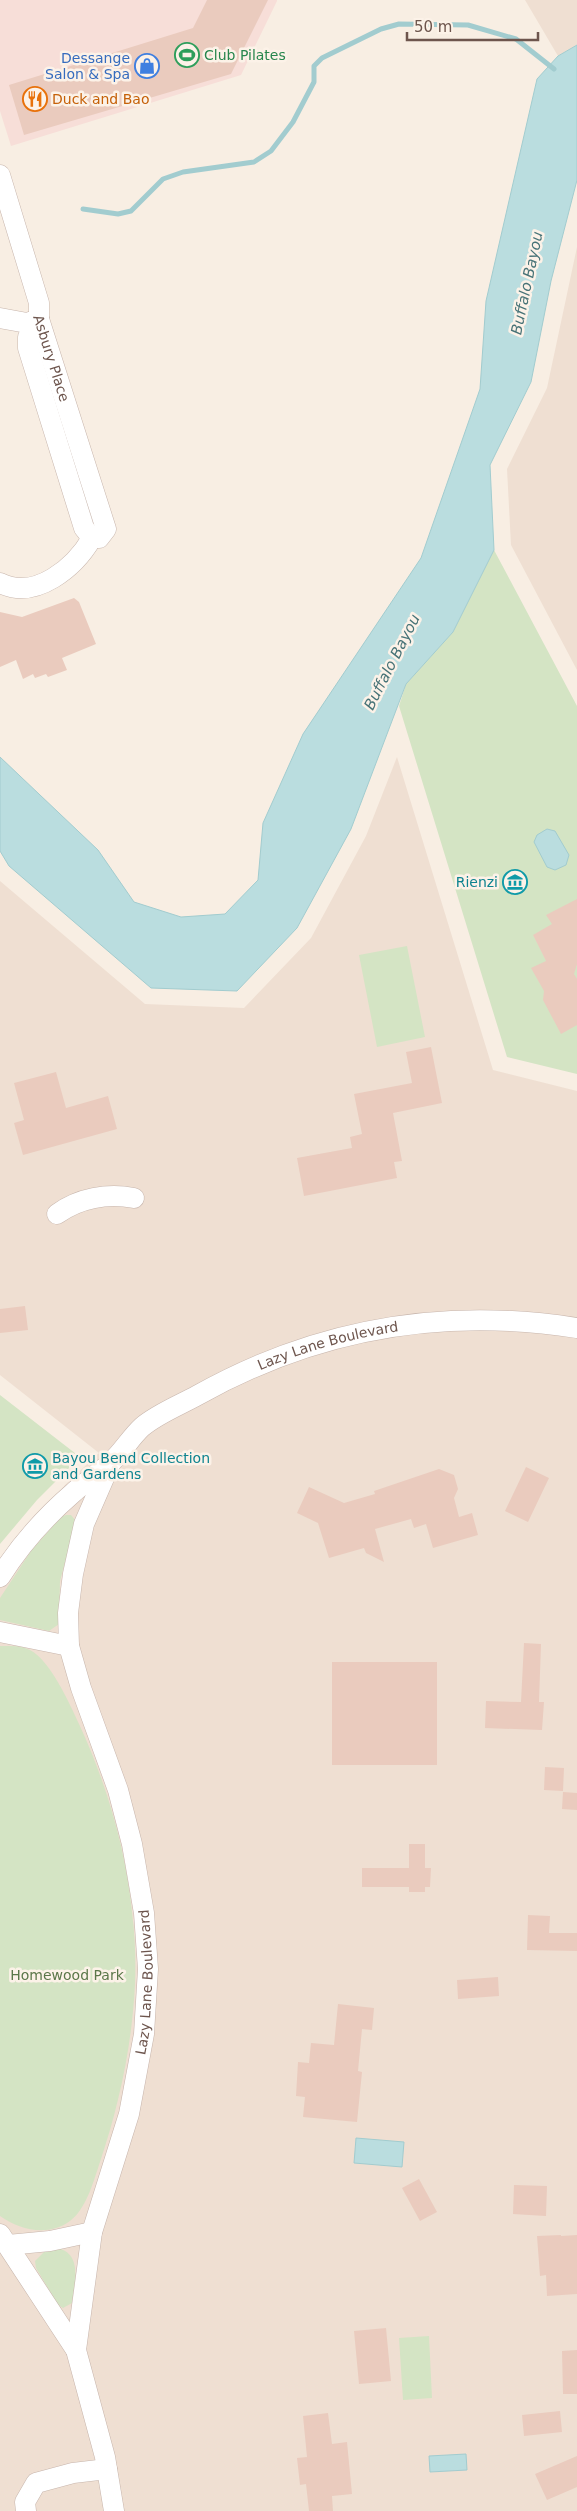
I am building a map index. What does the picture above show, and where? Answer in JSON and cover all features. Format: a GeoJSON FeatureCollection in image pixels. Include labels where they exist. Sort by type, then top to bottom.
{"type":"FeatureCollection","features":[{"type":"Feature","properties":{"kind":"street"},"geometry":{"type":"LineString","coordinates":[[0,175],[39,303],[39,319],[27,323],[0,318]]}},
{"type":"Feature","properties":{"kind":"street","name":"Asbury Place"},"geometry":{"type":"LineString","coordinates":[[39,319],[106,529],[99,538],[92,538],[84,528],[28,348],[28,337],[39,319]]}},
{"type":"Feature","properties":{"kind":"street"},"geometry":{"type":"LineString","coordinates":[[62,455],[81,450]]}},
{"type":"Feature","properties":{"kind":"street"},"geometry":{"type":"LineString","coordinates":[[0,583],[25,588],[60,574],[84,550],[92,538]]}},
{"type":"Feature","properties":{"kind":"street"},"geometry":{"type":"LineString","coordinates":[[57,1214],[72,1203],[115,1194],[134,1198]]}},
{"type":"Feature","properties":{"kind":"street","name":"Lazy Lane Boulevard"},"geometry":{"type":"LineString","coordinates":[[3,1565],[55,1509],[111,1462],[142,1426],[224,1380],[272,1359],[327,1340],[375,1330],[448,1320],[534,1321],[577,1328]]}},
{"type":"Feature","properties":{"kind":"street","name":"Lazy Lane Boulevard"},"geometry":{"type":"LineString","coordinates":[[76,2350],[92,2232],[129,2114],[144,2034],[148,1968],[144,1912],[132,1844],[118,1790],[81,1688],[69,1646],[68,1614],[75,1566],[84,1524],[111,1462]]}},
{"type":"Feature","properties":{"kind":"street"},"geometry":{"type":"LineString","coordinates":[[0,1632],[69,1646]]}},
{"type":"Feature","properties":{"kind":"street","name":"Lazy Lane Boulevard"},"geometry":{"type":"LineString","coordinates":[[4,2240],[50,2241],[92,2232]]}},
{"type":"Feature","properties":{"kind":"street","name":"Lazy Lane Boulevard"},"geometry":{"type":"LineString","coordinates":[[4,2240],[76,2350],[107,2469],[114,2511]]}},
{"type":"Feature","properties":{"kind":"street"},"geometry":{"type":"LineString","coordinates":[[26,2511],[25,2502],[36,2483],[73,2473],[107,2469]]}},
{"type":"Feature","properties":{"kind":"shaded area"},"geometry":{"type":"Polygon","coordinates":[[[0,0],[277,1],[241,75],[11,146],[0,111],[0,0]]]}},
{"type":"Feature","properties":{"kind":"shaded area"},"geometry":{"type":"Polygon","coordinates":[[[525,0],[577,0],[577,45],[558,56],[525,0]]]}},
{"type":"Feature","properties":{"kind":"shaded area"},"geometry":{"type":"Polygon","coordinates":[[[577,247],[577,670],[511,545],[507,469],[547,388],[577,247]]]}},
{"type":"Feature","properties":{"kind":"shaded area"},"geometry":{"type":"Polygon","coordinates":[[[397,757],[493,1070],[577,1091],[577,2511],[0,2511],[0,1560],[65,1485],[99,1453],[0,1375],[0,881],[145,1004],[244,1008],[311,938],[366,836],[397,757]]]}},
{"type":"Feature","properties":{"kind":"green space","name":"Rienzi"},"geometry":{"type":"Polygon","coordinates":[[[494,550],[577,706],[577,1074],[507,1057],[399,706],[406,684],[453,632],[494,550]]]}},
{"type":"Feature","properties":{"kind":"green space"},"geometry":{"type":"Polygon","coordinates":[[[407,946],[425,1037],[377,1047],[359,955],[407,946]]]}},
{"type":"Feature","properties":{"kind":"green space","name":"Bayou Bend Collection and Gardens"},"geometry":{"type":"Polygon","coordinates":[[[0,1395],[80,1457],[37,1500],[0,1544],[0,1395]]]}},
{"type":"Feature","properties":{"kind":"green space"},"geometry":{"type":"Polygon","coordinates":[[[71,1515],[76,1521],[60,1581],[59,1624],[49,1631],[0,1620],[0,1598],[31,1551],[61,1517],[71,1515]]]}},
{"type":"Feature","properties":{"kind":"green space","name":"Homewood Park"},"geometry":{"type":"Polygon","coordinates":[[[0,1646],[23,1647],[37,1655],[59,1683],[75,1715],[98,1769],[120,1840],[129,1888],[134,1930],[135,1975],[128,2053],[106,2143],[85,2203],[76,2216],[61,2226],[43,2230],[25,2228],[0,2216],[0,1646]]]}},
{"type":"Feature","properties":{"kind":"green space"},"geometry":{"type":"Polygon","coordinates":[[[56,2248],[70,2255],[74,2262],[75,2270],[75,2287],[72,2303],[63,2308],[58,2305],[36,2268],[35,2261],[46,2250],[56,2248]]]}},
{"type":"Feature","properties":{"kind":"green space"},"geometry":{"type":"Polygon","coordinates":[[[429,2336],[432,2398],[403,2400],[399,2338],[429,2336]]]}},
{"type":"Feature","properties":{"kind":"water","name":"Buffalo Bayou"},"geometry":{"type":"Polygon","coordinates":[[[577,45],[577,180],[551,281],[531,382],[490,465],[494,550],[453,632],[406,684],[351,829],[297,928],[237,991],[151,988],[9,866],[0,851],[0,757],[98,850],[134,902],[181,917],[225,914],[258,880],[263,823],[303,734],[421,558],[480,389],[486,301],[537,79],[558,56],[577,45]]]}},
{"type":"Feature","properties":{"kind":"water"},"geometry":{"type":"Polygon","coordinates":[[[547,829],[555,831],[569,855],[566,865],[555,870],[547,867],[534,842],[537,835],[547,829]]]}},
{"type":"Feature","properties":{"kind":"water"},"geometry":{"type":"Polygon","coordinates":[[[356,2138],[404,2142],[402,2167],[354,2163],[356,2138]]]}},
{"type":"Feature","properties":{"kind":"water"},"geometry":{"type":"Polygon","coordinates":[[[466,2454],[467,2470],[430,2472],[429,2456],[466,2454]]]}},
{"type":"Feature","properties":{"kind":"building"},"geometry":{"type":"Polygon","coordinates":[[[207,0],[268,0],[231,74],[24,135],[9,85],[193,28],[207,0]]]}},
{"type":"Feature","properties":{"kind":"building"},"geometry":{"type":"Polygon","coordinates":[[[74,598],[79,602],[96,644],[62,658],[67,670],[48,677],[46,674],[35,678],[33,674],[23,679],[16,660],[0,667],[0,612],[22,617],[74,598]]]}},
{"type":"Feature","properties":{"kind":"building"},"geometry":{"type":"Polygon","coordinates":[[[577,899],[577,964],[574,974],[577,979],[577,1025],[561,1034],[543,1000],[544,991],[531,968],[546,961],[533,935],[552,924],[546,915],[577,899]]]}},
{"type":"Feature","properties":{"kind":"building"},"geometry":{"type":"Polygon","coordinates":[[[431,1047],[442,1103],[393,1113],[402,1161],[394,1162],[397,1178],[304,1196],[297,1158],[352,1148],[350,1137],[362,1134],[354,1094],[412,1083],[406,1052],[431,1047]]]}},
{"type":"Feature","properties":{"kind":"building"},"geometry":{"type":"Polygon","coordinates":[[[56,1072],[66,1108],[108,1096],[117,1129],[23,1155],[14,1123],[24,1120],[14,1083],[56,1072]]]}},
{"type":"Feature","properties":{"kind":"building"},"geometry":{"type":"Polygon","coordinates":[[[25,1306],[28,1330],[0,1333],[0,1309],[25,1306]]]}},
{"type":"Feature","properties":{"kind":"building"},"geometry":{"type":"Polygon","coordinates":[[[526,1467],[549,1478],[528,1522],[505,1511],[526,1467]]]}},
{"type":"Feature","properties":{"kind":"building"},"geometry":{"type":"Polygon","coordinates":[[[439,1469],[454,1475],[458,1489],[454,1498],[459,1517],[472,1513],[478,1535],[433,1548],[426,1524],[414,1528],[411,1519],[375,1529],[384,1562],[366,1553],[364,1548],[329,1558],[318,1523],[297,1513],[309,1487],[344,1503],[375,1494],[374,1491],[439,1469]]]}},
{"type":"Feature","properties":{"kind":"building"},"geometry":{"type":"Polygon","coordinates":[[[524,1643],[541,1644],[539,1702],[544,1702],[542,1730],[485,1728],[486,1701],[521,1702],[524,1643]]]}},
{"type":"Feature","properties":{"kind":"building"},"geometry":{"type":"Polygon","coordinates":[[[332,1662],[437,1662],[437,1765],[332,1765],[332,1662]]]}},
{"type":"Feature","properties":{"kind":"building"},"geometry":{"type":"Polygon","coordinates":[[[545,1767],[564,1768],[563,1791],[544,1790],[545,1767]]]}},
{"type":"Feature","properties":{"kind":"building"},"geometry":{"type":"Polygon","coordinates":[[[563,1792],[577,1793],[577,1810],[562,1809],[563,1792]]]}},
{"type":"Feature","properties":{"kind":"building"},"geometry":{"type":"Polygon","coordinates":[[[409,1844],[425,1844],[425,1868],[431,1868],[430,1887],[425,1887],[425,1892],[409,1892],[409,1887],[362,1887],[362,1868],[409,1868],[409,1844]]]}},
{"type":"Feature","properties":{"kind":"building"},"geometry":{"type":"Polygon","coordinates":[[[528,1915],[550,1916],[549,1933],[577,1933],[577,1951],[527,1950],[528,1915]]]}},
{"type":"Feature","properties":{"kind":"building"},"geometry":{"type":"Polygon","coordinates":[[[498,1977],[499,1996],[458,1999],[457,1980],[498,1977]]]}},
{"type":"Feature","properties":{"kind":"building"},"geometry":{"type":"Polygon","coordinates":[[[338,2004],[374,2008],[372,2030],[362,2029],[358,2071],[362,2072],[357,2122],[303,2117],[305,2097],[296,2096],[298,2062],[309,2063],[311,2043],[334,2045],[338,2004]]]}},
{"type":"Feature","properties":{"kind":"building"},"geometry":{"type":"Polygon","coordinates":[[[419,2179],[437,2212],[420,2221],[402,2188],[419,2179]]]}},
{"type":"Feature","properties":{"kind":"building"},"geometry":{"type":"Polygon","coordinates":[[[514,2185],[547,2186],[546,2216],[513,2214],[514,2185]]]}},
{"type":"Feature","properties":{"kind":"building"},"geometry":{"type":"Polygon","coordinates":[[[577,2235],[577,2294],[547,2296],[546,2275],[540,2276],[537,2236],[577,2235]]]}},
{"type":"Feature","properties":{"kind":"building"},"geometry":{"type":"Polygon","coordinates":[[[386,2328],[391,2381],[359,2384],[354,2331],[386,2328]]]}},
{"type":"Feature","properties":{"kind":"building"},"geometry":{"type":"Polygon","coordinates":[[[577,2350],[577,2394],[563,2394],[562,2351],[577,2350]]]}},
{"type":"Feature","properties":{"kind":"building"},"geometry":{"type":"Polygon","coordinates":[[[560,2411],[562,2432],[524,2436],[522,2415],[560,2411]]]}},
{"type":"Feature","properties":{"kind":"building"},"geometry":{"type":"Polygon","coordinates":[[[328,2413],[332,2444],[347,2442],[352,2494],[332,2496],[333,2511],[309,2511],[306,2484],[300,2485],[297,2458],[307,2457],[303,2416],[328,2413]]]}},
{"type":"Feature","properties":{"kind":"building"},"geometry":{"type":"Polygon","coordinates":[[[577,2456],[577,2487],[547,2500],[535,2474],[577,2456]]]}},
{"type":"Feature","properties":{"kind":"waterway"},"geometry":{"type":"LineString","coordinates":[[83,209],[118,214],[131,211],[163,179],[183,172],[254,162],[271,151],[293,122],[314,82],[314,66],[322,58],[381,29],[399,24],[468,25],[516,39],[554,69]]}},
{"type":"Feature","properties":{"kind":"place","name":"Club Pilates"},"geometry":{"type":"Point","coordinates":[187,55]}},
{"type":"Feature","properties":{"kind":"place","name":"Dessange Salon & Spa"},"geometry":{"type":"Point","coordinates":[147,66]}},
{"type":"Feature","properties":{"kind":"place","name":"Duck and Bao"},"geometry":{"type":"Point","coordinates":[35,99]}},
{"type":"Feature","properties":{"kind":"place","name":"Rienzi"},"geometry":{"type":"Point","coordinates":[515,882]}},
{"type":"Feature","properties":{"kind":"place","name":"Bayou Bend Collection and Gardens"},"geometry":{"type":"Point","coordinates":[35,1466]}}]}
